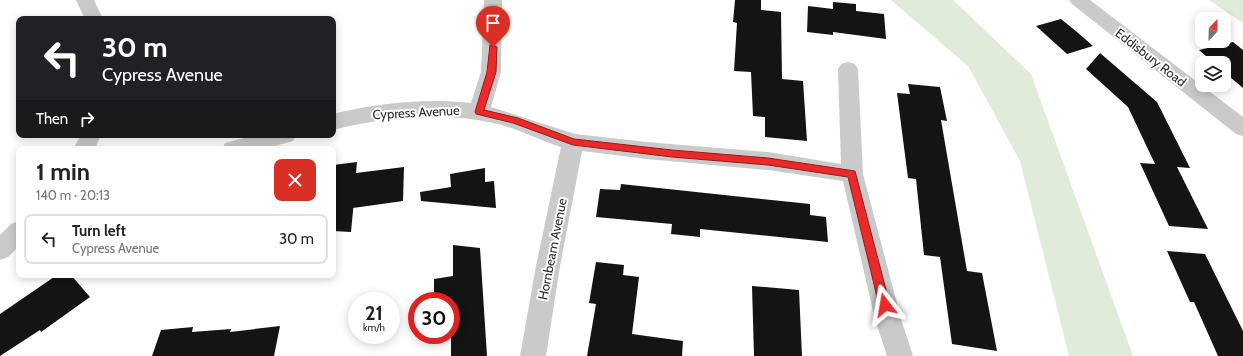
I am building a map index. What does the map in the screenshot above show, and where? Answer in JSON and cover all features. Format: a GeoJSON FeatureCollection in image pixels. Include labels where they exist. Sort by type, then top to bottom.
{"type":"FeatureCollection","features":[{"type":"Feature","properties":{"kind":"street"},"geometry":{"type":"LineString","coordinates":[[85,0],[93,16]]}},
{"type":"Feature","properties":{"kind":"street"},"geometry":{"type":"LineString","coordinates":[[479,112],[492,72],[493,0]]}},
{"type":"Feature","properties":{"kind":"street","name":"Eddisbury Road"},"geometry":{"type":"LineString","coordinates":[[1078,0],[1243,128]]}},
{"type":"Feature","properties":{"kind":"street"},"geometry":{"type":"LineString","coordinates":[[848,69],[852,174],[888,319],[900,356]]}},
{"type":"Feature","properties":{"kind":"street","name":"Cypress Avenue"},"geometry":{"type":"LineString","coordinates":[[336,121],[358,116],[421,109],[466,109],[515,120],[573,142],[672,154],[768,162],[852,174]]}},
{"type":"Feature","properties":{"kind":"street"},"geometry":{"type":"LineString","coordinates":[[244,146],[275,138]]}},
{"type":"Feature","properties":{"kind":"street","name":"Hornbeam Avenue"},"geometry":{"type":"LineString","coordinates":[[534,356],[548,266],[573,142]]}},
{"type":"Feature","properties":{"kind":"street"},"geometry":{"type":"LineString","coordinates":[[0,250],[16,234]]}},
{"type":"Feature","properties":{"kind":"green space"},"geometry":{"type":"Polygon","coordinates":[[[891,0],[953,0],[1031,74],[1133,356],[1069,356],[1020,161],[968,66],[891,0]]]}},
{"type":"Feature","properties":{"kind":"green space"},"geometry":{"type":"Polygon","coordinates":[[[1209,0],[1243,0],[1243,23],[1231,15],[1231,12],[1227,12],[1209,0]]]}},
{"type":"Feature","properties":{"kind":"building"},"geometry":{"type":"Polygon","coordinates":[[[735,0],[761,0],[761,10],[781,12],[782,79],[803,81],[807,141],[765,137],[765,117],[753,116],[751,72],[734,71],[737,23],[733,22],[735,0]]]}},
{"type":"Feature","properties":{"kind":"building"},"geometry":{"type":"Polygon","coordinates":[[[833,2],[856,4],[856,11],[884,14],[886,39],[833,32],[833,35],[807,32],[808,6],[833,9],[833,2]]]}},
{"type":"Feature","properties":{"kind":"building"},"geometry":{"type":"Polygon","coordinates":[[[1061,19],[1093,46],[1067,54],[1036,26],[1061,19]]]}},
{"type":"Feature","properties":{"kind":"building"},"geometry":{"type":"Polygon","coordinates":[[[1231,42],[1233,42],[1243,50],[1243,88],[1231,78],[1231,56],[1206,56],[1199,50],[1208,48],[1231,48],[1231,42]]]}},
{"type":"Feature","properties":{"kind":"building"},"geometry":{"type":"Polygon","coordinates":[[[1100,53],[1157,102],[1190,168],[1177,167],[1208,229],[1169,226],[1140,163],[1155,164],[1128,107],[1086,69],[1100,53]]]}},
{"type":"Feature","properties":{"kind":"building"},"geometry":{"type":"Polygon","coordinates":[[[908,84],[940,87],[947,121],[941,120],[967,271],[982,273],[997,351],[952,344],[940,257],[924,255],[916,179],[908,178],[897,93],[910,94],[908,84]]]}},
{"type":"Feature","properties":{"kind":"building"},"geometry":{"type":"Polygon","coordinates":[[[357,162],[356,173],[404,167],[403,201],[353,208],[351,232],[336,231],[336,165],[357,162]]]}},
{"type":"Feature","properties":{"kind":"building"},"geometry":{"type":"Polygon","coordinates":[[[485,168],[485,182],[494,181],[496,208],[421,201],[420,192],[451,187],[450,174],[485,168]]]}},
{"type":"Feature","properties":{"kind":"building"},"geometry":{"type":"Polygon","coordinates":[[[621,184],[810,204],[810,215],[826,217],[828,242],[700,229],[700,237],[671,234],[672,224],[596,217],[600,189],[620,190],[621,184]]]}},
{"type":"Feature","properties":{"kind":"building"},"geometry":{"type":"Polygon","coordinates":[[[453,245],[480,248],[487,356],[451,356],[451,344],[460,344],[460,292],[434,292],[434,279],[453,276],[453,245]]]}},
{"type":"Feature","properties":{"kind":"building"},"geometry":{"type":"Polygon","coordinates":[[[1167,251],[1205,254],[1243,331],[1243,356],[1218,356],[1194,302],[1190,302],[1167,251]]]}},
{"type":"Feature","properties":{"kind":"building"},"geometry":{"type":"Polygon","coordinates":[[[596,262],[624,265],[623,275],[639,277],[632,334],[683,341],[682,356],[587,356],[596,304],[589,303],[596,262]]]}},
{"type":"Feature","properties":{"kind":"building"},"geometry":{"type":"Polygon","coordinates":[[[53,278],[74,278],[90,297],[41,332],[40,330],[0,356],[0,314],[53,278]]]}},
{"type":"Feature","properties":{"kind":"building"},"geometry":{"type":"Polygon","coordinates":[[[752,286],[799,290],[802,356],[754,356],[752,286]]]}},
{"type":"Feature","properties":{"kind":"building"},"geometry":{"type":"Polygon","coordinates":[[[280,326],[274,356],[152,356],[161,330],[193,327],[192,332],[231,329],[230,332],[280,326]]]}},
{"type":"Feature","properties":{"kind":"route"},"geometry":{"type":"LineString","coordinates":[[493,47],[492,72],[479,112],[515,120],[573,142],[672,154],[768,162],[852,174],[885,305]]}}]}
